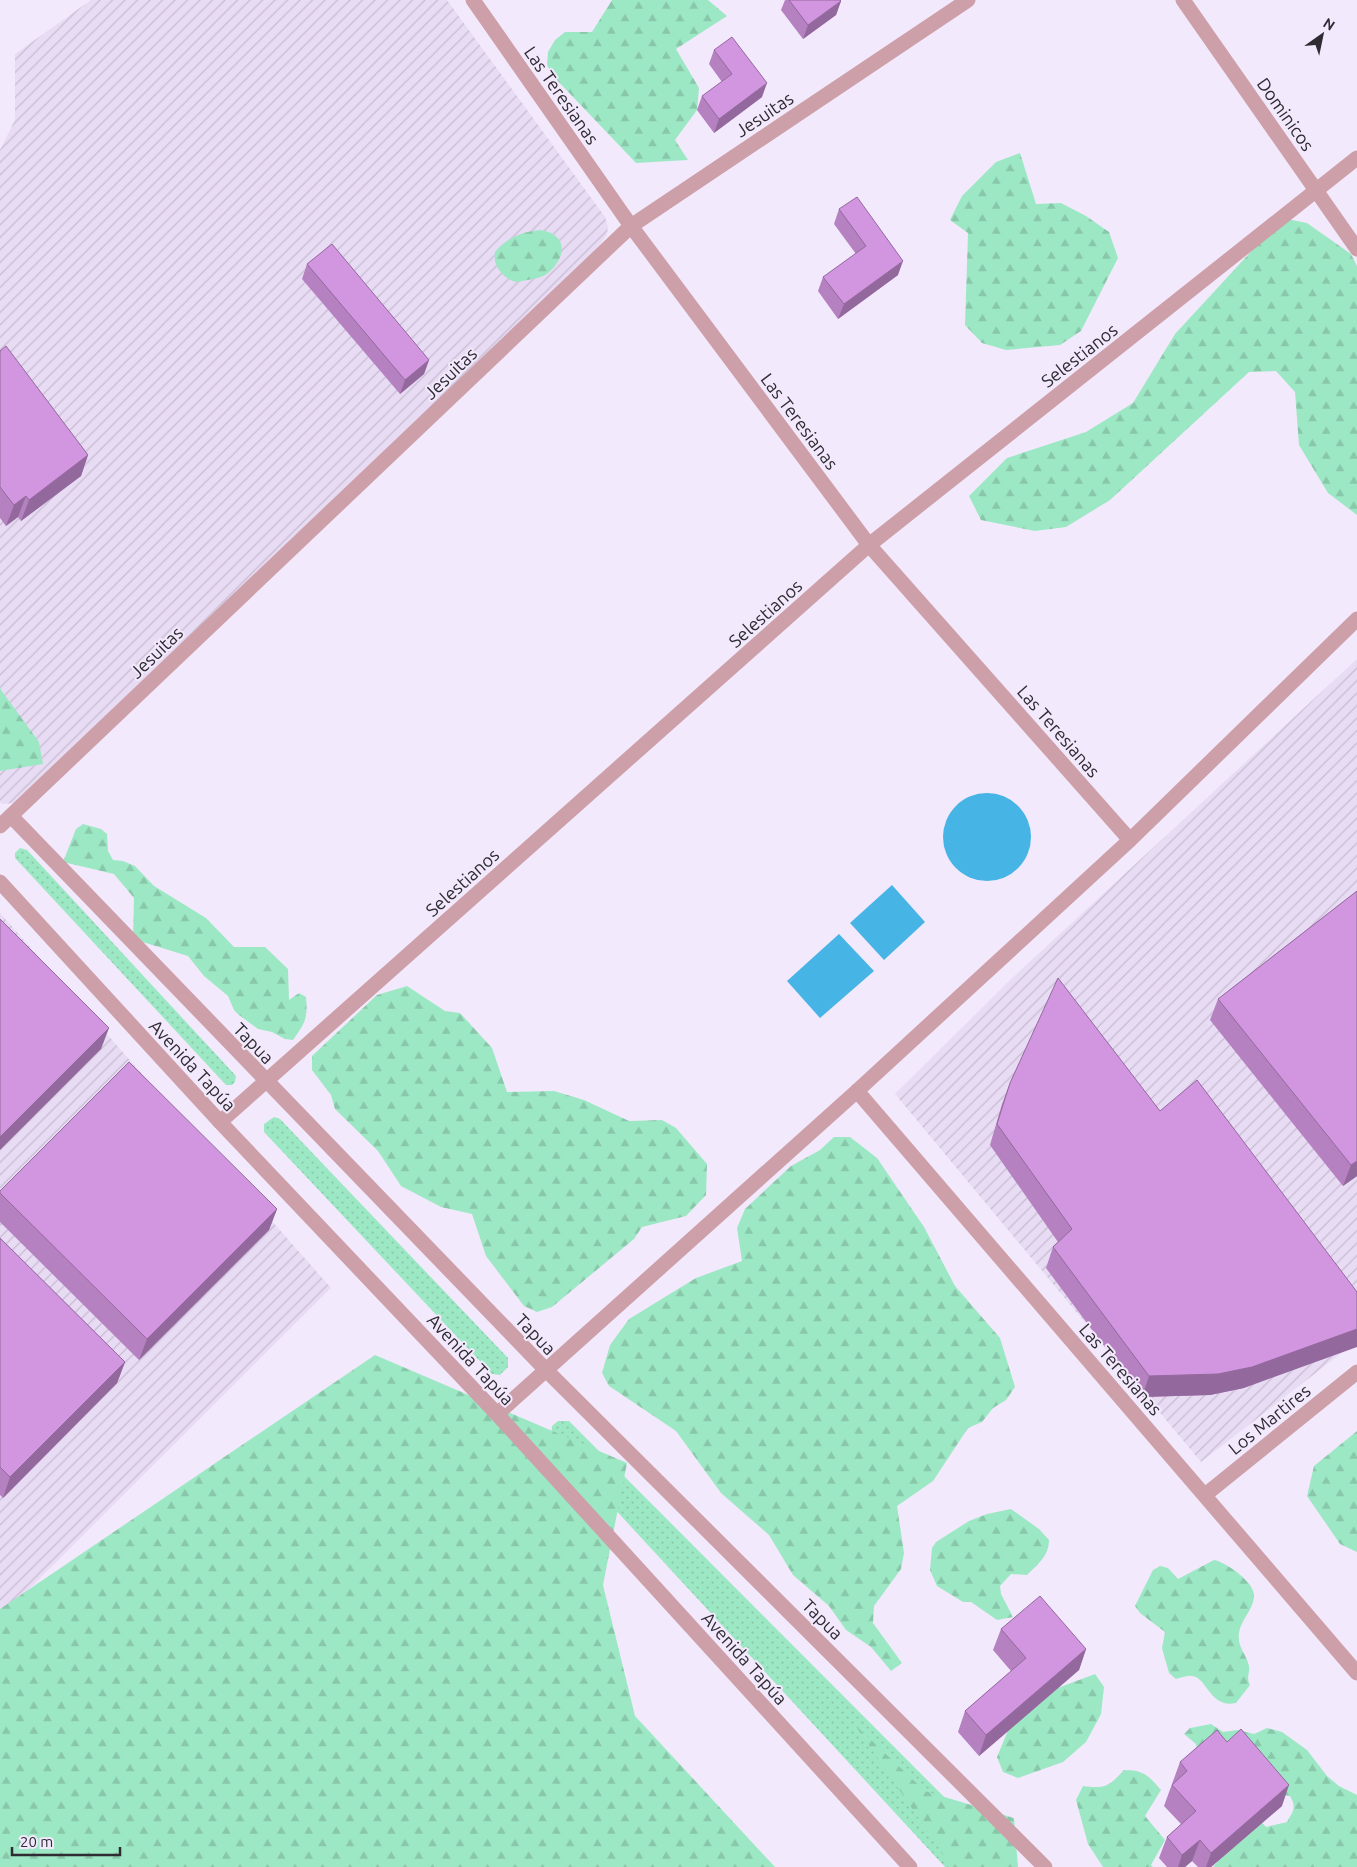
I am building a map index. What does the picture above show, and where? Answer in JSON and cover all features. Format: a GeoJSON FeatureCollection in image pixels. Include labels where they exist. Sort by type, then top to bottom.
{"type":"FeatureCollection","features":[{"type":"Feature","properties":{"kind":"street","name":"Las Teresianas"},"geometry":{"type":"LineString","coordinates":[[473,0],[631,226],[869,545],[1130,840]]}},
{"type":"Feature","properties":{"kind":"street","name":"Jesuitas"},"geometry":{"type":"LineString","coordinates":[[5,821],[631,226],[968,0]]}},
{"type":"Feature","properties":{"kind":"street","name":"Dominicos"},"geometry":{"type":"LineString","coordinates":[[1184,0],[1357,249]]}},
{"type":"Feature","properties":{"kind":"street","name":"Selestianos"},"geometry":{"type":"LineString","coordinates":[[220,1122],[869,545],[1357,158]]}},
{"type":"Feature","properties":{"kind":"street"},"geometry":{"type":"LineString","coordinates":[[497,1414],[857,1091],[1130,840],[1357,619]]}},
{"type":"Feature","properties":{"kind":"street","name":"Tapua"},"geometry":{"type":"LineString","coordinates":[[5,821],[266,1082],[546,1370],[1045,1867]]}},
{"type":"Feature","properties":{"kind":"street","name":"Avenida Tapúa"},"geometry":{"type":"LineString","coordinates":[[0,882],[220,1122],[497,1414],[910,1867]]}},
{"type":"Feature","properties":{"kind":"street","name":"Las Teresianas"},"geometry":{"type":"LineString","coordinates":[[857,1091],[1357,1673]]}},
{"type":"Feature","properties":{"kind":"street","name":"Los Martires"},"geometry":{"type":"LineString","coordinates":[[1205,1495],[1357,1372]]}},
{"type":"Feature","properties":{"kind":"shaded area"},"geometry":{"type":"Polygon","coordinates":[[[91,0],[447,0],[605,217],[608,227],[607,235],[599,246],[27,797],[15,803],[2,804],[0,802],[0,150],[15,120],[15,54],[91,0]]]}},
{"type":"Feature","properties":{"kind":"shaded area"},"geometry":{"type":"Polygon","coordinates":[[[1357,659],[1357,1341],[1201,1462],[895,1094],[1009,981],[1357,659]]]}},
{"type":"Feature","properties":{"kind":"shaded area"},"geometry":{"type":"Polygon","coordinates":[[[0,913],[331,1288],[0,1618],[0,913]]]}},
{"type":"Feature","properties":{"kind":"green space"},"geometry":{"type":"Polygon","coordinates":[[[612,0],[708,0],[727,16],[676,49],[699,88],[697,110],[675,140],[688,160],[636,163],[554,77],[547,65],[548,52],[555,40],[565,32],[592,32],[612,0]]]}},
{"type":"Feature","properties":{"kind":"green space"},"geometry":{"type":"Polygon","coordinates":[[[1020,153],[1036,204],[1061,203],[1086,216],[1109,232],[1118,258],[1081,331],[1060,345],[1006,350],[982,343],[965,325],[968,233],[950,220],[962,196],[996,162],[1020,153]]]}},
{"type":"Feature","properties":{"kind":"green space"},"geometry":{"type":"Polygon","coordinates":[[[1282,218],[1307,223],[1351,254],[1357,266],[1357,515],[1328,493],[1299,445],[1295,392],[1276,371],[1249,372],[1110,500],[1066,527],[1035,531],[981,520],[969,496],[1007,458],[1086,432],[1133,403],[1175,334],[1282,218]]]}},
{"type":"Feature","properties":{"kind":"green space"},"geometry":{"type":"Polygon","coordinates":[[[541,230],[550,233],[560,242],[562,248],[558,261],[548,273],[541,277],[517,282],[512,281],[497,267],[495,252],[504,243],[516,236],[541,230]]]}},
{"type":"Feature","properties":{"kind":"green space"},"geometry":{"type":"Polygon","coordinates":[[[0,686],[39,742],[43,764],[0,771],[0,686]]]}},
{"type":"Feature","properties":{"kind":"green space"},"geometry":{"type":"Polygon","coordinates":[[[83,824],[101,829],[107,834],[108,851],[113,860],[123,861],[135,866],[154,886],[206,918],[234,947],[265,947],[288,969],[289,1000],[299,993],[306,997],[305,1020],[293,1040],[258,1029],[239,1015],[234,1010],[228,996],[204,976],[188,956],[133,939],[134,898],[114,874],[63,862],[76,829],[83,824]]]}},
{"type":"Feature","properties":{"kind":"green space"},"geometry":{"type":"Polygon","coordinates":[[[20,848],[27,850],[236,1076],[235,1082],[232,1085],[226,1085],[15,858],[15,853],[20,848]]]}},
{"type":"Feature","properties":{"kind":"green space"},"geometry":{"type":"Polygon","coordinates":[[[407,986],[445,1011],[460,1013],[492,1048],[507,1092],[554,1091],[584,1100],[629,1121],[662,1120],[676,1128],[707,1164],[706,1195],[686,1216],[642,1227],[634,1239],[552,1307],[537,1312],[524,1306],[486,1256],[472,1214],[441,1207],[401,1186],[378,1151],[335,1109],[331,1095],[312,1070],[312,1056],[377,995],[407,986]]]}},
{"type":"Feature","properties":{"kind":"green space"},"geometry":{"type":"Polygon","coordinates":[[[274,1117],[280,1119],[508,1358],[508,1367],[500,1375],[492,1374],[264,1132],[264,1124],[274,1117]]]}},
{"type":"Feature","properties":{"kind":"green space"},"geometry":{"type":"Polygon","coordinates":[[[834,1137],[850,1137],[877,1158],[924,1227],[955,1286],[1000,1338],[1015,1387],[1006,1400],[993,1408],[982,1422],[968,1428],[933,1481],[897,1506],[904,1553],[901,1569],[874,1606],[873,1623],[902,1663],[891,1671],[871,1647],[846,1630],[829,1606],[793,1575],[769,1535],[721,1493],[676,1431],[609,1386],[602,1373],[610,1345],[629,1319],[696,1278],[742,1261],[737,1228],[745,1209],[791,1166],[820,1150],[834,1137]]]}},
{"type":"Feature","properties":{"kind":"green space"},"geometry":{"type":"Polygon","coordinates":[[[375,1355],[627,1463],[603,1585],[635,1716],[775,1867],[0,1867],[0,1609],[375,1355]]]}},
{"type":"Feature","properties":{"kind":"green space"},"geometry":{"type":"Polygon","coordinates":[[[558,1421],[569,1421],[1014,1867],[945,1867],[551,1440],[552,1426],[558,1421]]]}},
{"type":"Feature","properties":{"kind":"green space"},"geometry":{"type":"Polygon","coordinates":[[[1357,1431],[1357,1552],[1340,1544],[1307,1496],[1314,1466],[1357,1431]]]}},
{"type":"Feature","properties":{"kind":"green space"},"geometry":{"type":"Polygon","coordinates":[[[1011,1509],[1039,1529],[1049,1540],[1049,1546],[1042,1559],[1027,1575],[1011,1574],[1000,1586],[1001,1594],[1013,1617],[997,1620],[971,1602],[963,1602],[937,1586],[930,1570],[932,1548],[936,1542],[969,1521],[987,1514],[1011,1509]]]}},
{"type":"Feature","properties":{"kind":"green space"},"geometry":{"type":"Polygon","coordinates":[[[1214,1560],[1226,1565],[1239,1574],[1250,1586],[1254,1597],[1240,1629],[1239,1638],[1249,1666],[1248,1680],[1250,1685],[1236,1703],[1227,1704],[1220,1701],[1197,1678],[1188,1676],[1176,1679],[1169,1673],[1162,1648],[1165,1632],[1140,1613],[1135,1606],[1153,1570],[1160,1566],[1168,1568],[1178,1579],[1214,1560]]]}},
{"type":"Feature","properties":{"kind":"green space"},"geometry":{"type":"Polygon","coordinates":[[[1095,1674],[1104,1687],[1101,1714],[1086,1742],[1063,1762],[1018,1778],[1003,1772],[997,1757],[1009,1728],[1039,1695],[1095,1674]]]}},
{"type":"Feature","properties":{"kind":"green space"},"geometry":{"type":"Polygon","coordinates":[[[1211,1724],[1223,1732],[1238,1730],[1254,1734],[1267,1728],[1282,1732],[1307,1750],[1327,1776],[1339,1786],[1357,1795],[1357,1867],[1213,1867],[1255,1815],[1266,1827],[1287,1822],[1294,1807],[1290,1796],[1278,1794],[1198,1760],[1196,1744],[1184,1734],[1190,1728],[1211,1724]]]}},
{"type":"Feature","properties":{"kind":"green space"},"geometry":{"type":"Polygon","coordinates":[[[855,1725],[925,1791],[1014,1818],[1018,1867],[952,1867],[855,1725]]]}},
{"type":"Feature","properties":{"kind":"green space"},"geometry":{"type":"Polygon","coordinates":[[[1124,1770],[1137,1771],[1146,1775],[1161,1790],[1145,1816],[1165,1840],[1151,1865],[1153,1867],[1103,1867],[1088,1844],[1076,1800],[1083,1786],[1097,1787],[1106,1785],[1124,1770]]]}},
{"type":"Feature","properties":{"kind":"water"},"geometry":{"type":"Polygon","coordinates":[[[987,793],[1004,797],[1018,806],[1027,820],[1031,837],[1027,854],[1018,868],[1004,877],[987,881],[970,877],[956,868],[947,854],[943,837],[947,820],[956,806],[970,797],[987,793]]]}},
{"type":"Feature","properties":{"kind":"water"},"geometry":{"type":"Polygon","coordinates":[[[892,885],[925,922],[884,960],[850,923],[892,885]]]}},
{"type":"Feature","properties":{"kind":"water"},"geometry":{"type":"Polygon","coordinates":[[[839,934],[874,971],[820,1018],[787,981],[839,934]]]}},
{"type":"Feature","properties":{"kind":"building"},"geometry":{"type":"Polygon","coordinates":[[[789,0],[840,0],[841,1],[808,25],[789,0]]]}},
{"type":"Feature","properties":{"kind":"building"},"geometry":{"type":"Polygon","coordinates":[[[732,37],[767,83],[719,119],[702,96],[732,74],[714,50],[732,37]]]}},
{"type":"Feature","properties":{"kind":"building"},"geometry":{"type":"Polygon","coordinates":[[[857,197],[903,261],[844,304],[823,277],[866,246],[839,209],[857,197]]]}},
{"type":"Feature","properties":{"kind":"building"},"geometry":{"type":"Polygon","coordinates":[[[332,244],[429,360],[405,380],[307,264],[332,244]]]}},
{"type":"Feature","properties":{"kind":"building"},"geometry":{"type":"Polygon","coordinates":[[[6,346],[88,455],[29,500],[26,496],[14,505],[0,487],[0,351],[6,346]]]}},
{"type":"Feature","properties":{"kind":"building"},"geometry":{"type":"Polygon","coordinates":[[[1357,891],[1357,1161],[1351,1165],[1218,999],[1357,891]]]}},
{"type":"Feature","properties":{"kind":"building"},"geometry":{"type":"Polygon","coordinates":[[[0,919],[109,1028],[0,1137],[0,919]]]}},
{"type":"Feature","properties":{"kind":"building"},"geometry":{"type":"Polygon","coordinates":[[[1058,978],[1160,1111],[1197,1080],[1357,1292],[1357,1329],[1252,1367],[1218,1374],[1149,1376],[1053,1247],[1072,1229],[997,1124],[1010,1083],[1058,978]]]}},
{"type":"Feature","properties":{"kind":"building"},"geometry":{"type":"Polygon","coordinates":[[[129,1062],[277,1209],[147,1339],[0,1193],[129,1062]]]}},
{"type":"Feature","properties":{"kind":"building"},"geometry":{"type":"Polygon","coordinates":[[[0,1238],[125,1362],[10,1477],[0,1467],[0,1238]]]}},
{"type":"Feature","properties":{"kind":"building"},"geometry":{"type":"Polygon","coordinates":[[[1040,1596],[1086,1649],[986,1735],[965,1711],[1026,1658],[1001,1629],[1040,1596]]]}},
{"type":"Feature","properties":{"kind":"building"},"geometry":{"type":"Polygon","coordinates":[[[1241,1729],[1289,1785],[1211,1853],[1200,1840],[1182,1855],[1167,1837],[1196,1811],[1172,1785],[1187,1771],[1180,1762],[1217,1730],[1227,1742],[1241,1729]]]}}]}
